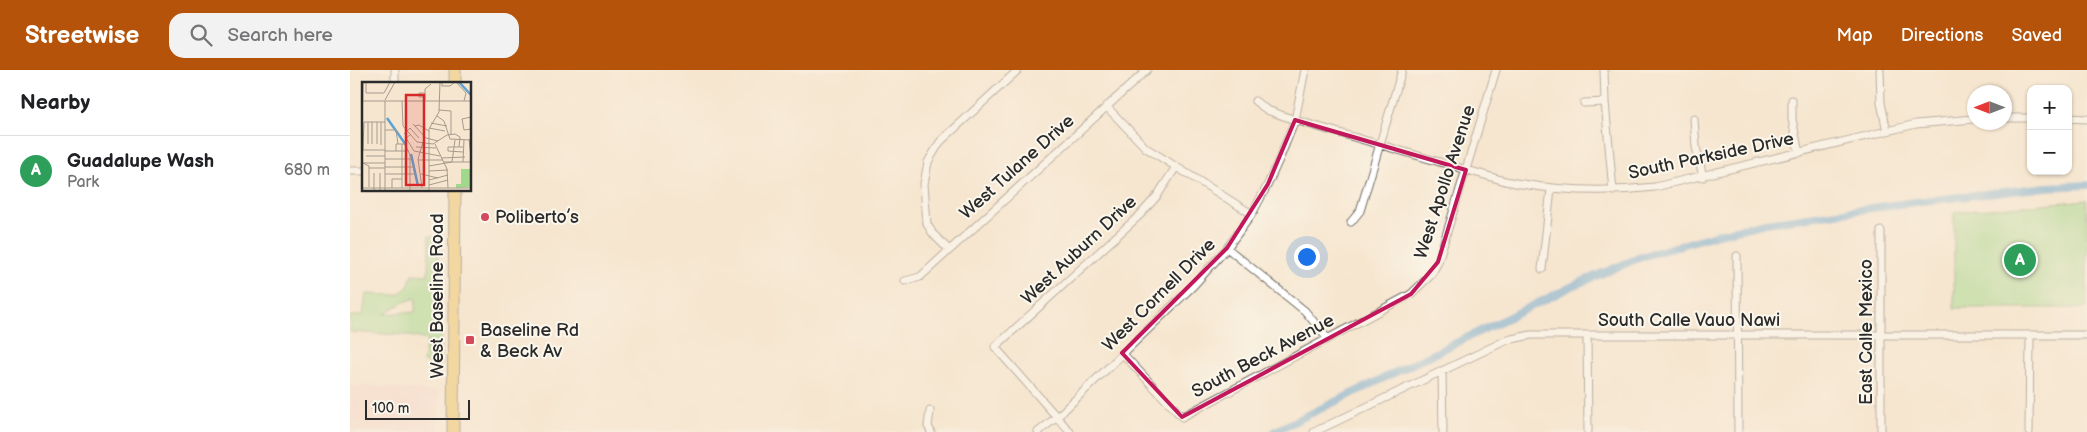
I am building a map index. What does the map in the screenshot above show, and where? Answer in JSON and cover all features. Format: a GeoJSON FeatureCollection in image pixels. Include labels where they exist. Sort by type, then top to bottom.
{"type":"FeatureCollection","features":[{"type":"Feature","properties":{"kind":"main road","name":"West Baseline Road"},"geometry":{"type":"LineString","coordinates":[[453,432],[455,191]]}},
{"type":"Feature","properties":{"kind":"street"},"geometry":{"type":"LineString","coordinates":[[949,250],[926,224],[924,184],[928,162],[940,142],[1018,70]]}},
{"type":"Feature","properties":{"kind":"street","name":"West Tulane Drive"},"geometry":{"type":"LineString","coordinates":[[905,281],[920,277],[1147,70]]}},
{"type":"Feature","properties":{"kind":"street","name":"West Cornell Drive"},"geometry":{"type":"LineString","coordinates":[[1056,417],[1194,285],[1228,248],[1252,214],[1271,179],[1295,120],[1305,70]]}},
{"type":"Feature","properties":{"kind":"street"},"geometry":{"type":"LineString","coordinates":[[1351,222],[1360,211],[1402,70]]}},
{"type":"Feature","properties":{"kind":"street","name":"West Apollo Avenue"},"geometry":{"type":"LineString","coordinates":[[1431,275],[1438,262],[1496,70]]}},
{"type":"Feature","properties":{"kind":"street"},"geometry":{"type":"LineString","coordinates":[[1604,70],[1613,191]]}},
{"type":"Feature","properties":{"kind":"street"},"geometry":{"type":"LineString","coordinates":[[1880,70],[1881,102],[1888,131]]}},
{"type":"Feature","properties":{"kind":"street"},"geometry":{"type":"LineString","coordinates":[[1792,100],[1792,119],[1799,153]]}},
{"type":"Feature","properties":{"kind":"street","name":"South Parkside Drive"},"geometry":{"type":"LineString","coordinates":[[1255,102],[1267,110],[1295,120],[1466,170],[1512,182],[1583,192],[1655,187],[1703,177],[1916,124],[1967,120]]}},
{"type":"Feature","properties":{"kind":"street"},"geometry":{"type":"LineString","coordinates":[[1584,103],[1605,102]]}},
{"type":"Feature","properties":{"kind":"street"},"geometry":{"type":"LineString","coordinates":[[1106,106],[1135,138],[1176,167],[1252,214]]}},
{"type":"Feature","properties":{"kind":"street"},"geometry":{"type":"LineString","coordinates":[[2012,118],[2027,118]]}},
{"type":"Feature","properties":{"kind":"street"},"geometry":{"type":"LineString","coordinates":[[2072,118],[2087,118]]}},
{"type":"Feature","properties":{"kind":"street"},"geometry":{"type":"LineString","coordinates":[[1694,119],[1696,147],[1703,177]]}},
{"type":"Feature","properties":{"kind":"street","name":"West Auburn Drive"},"geometry":{"type":"LineString","coordinates":[[1056,417],[995,347],[1141,214],[1154,200],[1176,167]]}},
{"type":"Feature","properties":{"kind":"street"},"geometry":{"type":"LineString","coordinates":[[1542,269],[1551,189]]}},
{"type":"Feature","properties":{"kind":"street","name":"East Calle Mexico"},"geometry":{"type":"LineString","coordinates":[[1881,231],[1881,432]]}},
{"type":"Feature","properties":{"kind":"street"},"geometry":{"type":"LineString","coordinates":[[1228,248],[1305,311],[1327,338]]}},
{"type":"Feature","properties":{"kind":"street"},"geometry":{"type":"LineString","coordinates":[[1737,256],[1738,432]]}},
{"type":"Feature","properties":{"kind":"street","name":"South Beck Avenue"},"geometry":{"type":"LineString","coordinates":[[1122,353],[1182,417],[1411,294],[1431,275]]}},
{"type":"Feature","properties":{"kind":"street","name":"South Calle Vauo Nawi"},"geometry":{"type":"LineString","coordinates":[[1314,432],[1507,340],[1531,335],[2087,335]]}},
{"type":"Feature","properties":{"kind":"street"},"geometry":{"type":"LineString","coordinates":[[2029,432],[2030,335]]}},
{"type":"Feature","properties":{"kind":"street"},"geometry":{"type":"LineString","coordinates":[[1587,336],[1588,432]]}},
{"type":"Feature","properties":{"kind":"street"},"geometry":{"type":"LineString","coordinates":[[1442,371],[1443,432]]}},
{"type":"Feature","properties":{"kind":"street"},"geometry":{"type":"LineString","coordinates":[[930,411],[928,426],[931,432]]}},
{"type":"Feature","properties":{"kind":"street"},"geometry":{"type":"LineString","coordinates":[[1038,432],[1056,417],[1070,432]]}},
{"type":"Feature","properties":{"kind":"highlighted area"},"geometry":{"type":"Polygon","coordinates":[[[1295,120],[1466,170],[1438,262],[1411,294],[1182,417],[1122,353],[1227,248],[1268,184],[1295,120]]]}},
{"type":"Feature","properties":{"kind":"shaded area"},"geometry":{"type":"Polygon","coordinates":[[[350,385],[439,391],[439,432],[350,432],[350,385]]]}},
{"type":"Feature","properties":{"kind":"green space"},"geometry":{"type":"Polygon","coordinates":[[[2087,200],[2087,308],[1954,308],[1954,212],[2087,200]]]}},
{"type":"Feature","properties":{"kind":"green space"},"geometry":{"type":"Polygon","coordinates":[[[429,236],[438,237],[441,364],[429,368],[429,363],[423,362],[427,340],[405,335],[350,332],[350,316],[363,315],[366,294],[397,295],[408,287],[412,274],[428,275],[429,236]],[[416,298],[404,302],[384,314],[415,312],[416,298]]]}},
{"type":"Feature","properties":{"kind":"waterway"},"geometry":{"type":"LineString","coordinates":[[1273,432],[1577,284],[1641,257],[1718,234],[1766,223],[1915,202],[2047,187],[2087,185]]}},
{"type":"Feature","properties":{"kind":"place","name":"Poliberto’s"},"geometry":{"type":"Point","coordinates":[485,217]}},
{"type":"Feature","properties":{"kind":"place","name":"Guadalupe Wash"},"geometry":{"type":"Point","coordinates":[2020,260]}},
{"type":"Feature","properties":{"kind":"place","name":"Baseline Rd & Beck Av"},"geometry":{"type":"Point","coordinates":[470,340]}}]}
